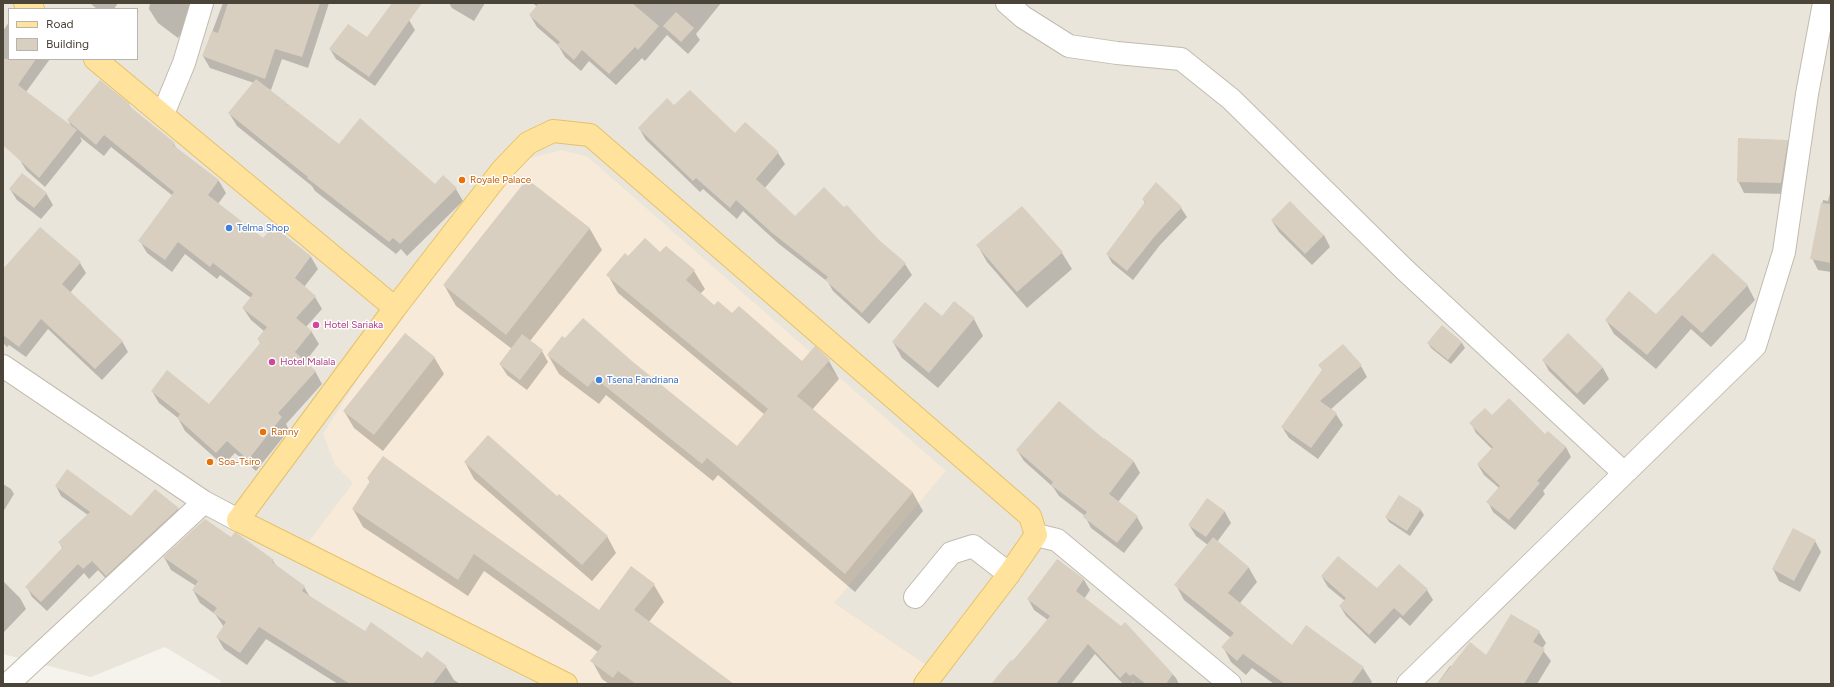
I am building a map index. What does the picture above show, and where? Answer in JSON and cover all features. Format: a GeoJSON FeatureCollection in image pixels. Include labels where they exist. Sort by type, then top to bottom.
{"type":"FeatureCollection","features":[{"type":"Feature","properties":{"kind":"main road"},"geometry":{"type":"LineString","coordinates":[[96,60],[395,308]]}},
{"type":"Feature","properties":{"kind":"main road"},"geometry":{"type":"LineString","coordinates":[[566,684],[238,520],[395,308],[502,170],[528,143],[554,131],[590,135],[1030,516],[1036,535],[1009,574],[925,684]]}},
{"type":"Feature","properties":{"kind":"street"},"geometry":{"type":"LineString","coordinates":[[163,114],[184,64],[202,3]]}},
{"type":"Feature","properties":{"kind":"street"},"geometry":{"type":"LineString","coordinates":[[1007,3],[1023,17],[1069,46],[1116,53],[1181,59],[1231,99],[1405,270],[1624,473]]}},
{"type":"Feature","properties":{"kind":"street"},"geometry":{"type":"LineString","coordinates":[[1408,684],[1755,346],[1784,252],[1807,94],[1824,3]]}},
{"type":"Feature","properties":{"kind":"street"},"geometry":{"type":"LineString","coordinates":[[3,366],[204,502],[238,520]]}},
{"type":"Feature","properties":{"kind":"street"},"geometry":{"type":"LineString","coordinates":[[8,684],[204,502]]}},
{"type":"Feature","properties":{"kind":"street"},"geometry":{"type":"LineString","coordinates":[[1036,535],[1057,540],[1230,684]]}},
{"type":"Feature","properties":{"kind":"street"},"geometry":{"type":"LineString","coordinates":[[915,597],[951,553],[973,546],[1009,574]]}},
{"type":"Feature","properties":{"kind":"shaded area"},"geometry":{"type":"Polygon","coordinates":[[[3,3],[1831,3],[1831,684],[220,684],[221,681],[165,647],[91,677],[3,654],[3,3]]]}},
{"type":"Feature","properties":{"kind":"shaded area","name":"Tsena Fandriana"},"geometry":{"type":"Polygon","coordinates":[[[562,150],[588,157],[946,471],[834,603],[928,666],[919,684],[563,684],[433,618],[309,541],[353,483],[335,465],[323,434],[392,325],[518,161],[562,150]]]}},
{"type":"Feature","properties":{"kind":"building"},"geometry":{"type":"Polygon","coordinates":[[[228,3],[320,3],[302,57],[275,49],[265,79],[202,56],[212,31],[218,33],[228,3]]]}},
{"type":"Feature","properties":{"kind":"building"},"geometry":{"type":"Polygon","coordinates":[[[392,3],[422,3],[369,77],[329,49],[348,24],[367,37],[392,3]]]}},
{"type":"Feature","properties":{"kind":"building"},"geometry":{"type":"Polygon","coordinates":[[[539,3],[632,3],[659,26],[638,50],[635,47],[609,74],[582,50],[574,60],[557,45],[560,42],[529,15],[539,3]]]}},
{"type":"Feature","properties":{"kind":"building"},"geometry":{"type":"Polygon","coordinates":[[[676,12],[694,28],[681,42],[663,26],[676,12]]]}},
{"type":"Feature","properties":{"kind":"building"},"geometry":{"type":"Polygon","coordinates":[[[3,59],[35,60],[18,85],[77,130],[39,178],[3,145],[3,59]]]}},
{"type":"Feature","properties":{"kind":"building"},"geometry":{"type":"Polygon","coordinates":[[[256,79],[287,103],[286,106],[288,104],[339,144],[360,118],[435,184],[443,175],[457,188],[400,244],[393,238],[389,242],[307,178],[308,177],[228,113],[256,79]]]}},
{"type":"Feature","properties":{"kind":"building"},"geometry":{"type":"Polygon","coordinates":[[[100,80],[175,143],[173,145],[219,180],[208,195],[263,238],[273,226],[311,256],[295,278],[316,296],[296,318],[312,331],[295,352],[316,371],[278,413],[282,417],[248,460],[227,441],[216,453],[177,418],[180,414],[151,391],[167,370],[209,404],[261,342],[257,339],[267,327],[242,308],[253,294],[213,263],[210,267],[178,242],[165,260],[138,241],[174,192],[104,135],[96,145],[67,120],[100,80]]]}},
{"type":"Feature","properties":{"kind":"building"},"geometry":{"type":"Polygon","coordinates":[[[690,90],[735,133],[745,122],[779,152],[756,179],[795,216],[824,187],[844,207],[847,205],[879,240],[906,263],[862,313],[825,280],[828,277],[771,232],[736,200],[730,208],[696,178],[693,181],[638,128],[667,98],[674,105],[690,90]]]}},
{"type":"Feature","properties":{"kind":"building"},"geometry":{"type":"Polygon","coordinates":[[[1738,138],[1788,140],[1781,183],[1737,182],[1738,138]]]}},
{"type":"Feature","properties":{"kind":"building"},"geometry":{"type":"Polygon","coordinates":[[[22,173],[47,193],[34,208],[9,189],[22,173]]]}},
{"type":"Feature","properties":{"kind":"building"},"geometry":{"type":"Polygon","coordinates":[[[527,179],[590,228],[506,335],[443,285],[527,179]]]}},
{"type":"Feature","properties":{"kind":"building"},"geometry":{"type":"Polygon","coordinates":[[[1156,182],[1182,207],[1155,236],[1127,271],[1106,254],[1145,202],[1142,199],[1156,182]]]}},
{"type":"Feature","properties":{"kind":"building"},"geometry":{"type":"Polygon","coordinates":[[[1290,201],[1324,235],[1305,254],[1271,220],[1290,201]]]}},
{"type":"Feature","properties":{"kind":"building"},"geometry":{"type":"Polygon","coordinates":[[[1821,203],[1831,204],[1831,263],[1810,259],[1821,203]]]}},
{"type":"Feature","properties":{"kind":"building"},"geometry":{"type":"Polygon","coordinates":[[[1022,206],[1063,252],[1017,292],[976,245],[1022,206]]]}},
{"type":"Feature","properties":{"kind":"building"},"geometry":{"type":"Polygon","coordinates":[[[40,227],[81,262],[62,284],[123,341],[95,369],[41,319],[19,347],[3,335],[3,269],[40,227]]]}},
{"type":"Feature","properties":{"kind":"building"},"geometry":{"type":"Polygon","coordinates":[[[645,238],[660,252],[666,246],[695,270],[686,280],[714,305],[718,301],[732,313],[739,306],[802,361],[815,346],[830,360],[797,396],[913,492],[845,574],[707,458],[702,464],[595,378],[588,387],[547,355],[562,336],[565,338],[583,318],[633,362],[737,446],[768,409],[606,275],[625,253],[628,256],[645,238]]]}},
{"type":"Feature","properties":{"kind":"building"},"geometry":{"type":"Polygon","coordinates":[[[1713,253],[1748,285],[1702,333],[1682,315],[1647,355],[1605,320],[1629,291],[1656,314],[1713,253]]]}},
{"type":"Feature","properties":{"kind":"building"},"geometry":{"type":"Polygon","coordinates":[[[954,301],[975,318],[929,373],[892,342],[925,302],[942,316],[954,301]]]}},
{"type":"Feature","properties":{"kind":"building"},"geometry":{"type":"Polygon","coordinates":[[[1442,325],[1462,342],[1448,360],[1427,343],[1442,325]]]}},
{"type":"Feature","properties":{"kind":"building"},"geometry":{"type":"Polygon","coordinates":[[[405,333],[435,357],[374,435],[343,411],[405,333]]]}},
{"type":"Feature","properties":{"kind":"building"},"geometry":{"type":"Polygon","coordinates":[[[1568,333],[1603,367],[1577,394],[1542,360],[1568,333]]]}},
{"type":"Feature","properties":{"kind":"building"},"geometry":{"type":"Polygon","coordinates":[[[522,334],[543,350],[520,380],[499,364],[522,334]]]}},
{"type":"Feature","properties":{"kind":"building"},"geometry":{"type":"Polygon","coordinates":[[[1343,344],[1362,365],[1320,401],[1337,413],[1311,448],[1281,427],[1322,370],[1318,365],[1343,344]]]}},
{"type":"Feature","properties":{"kind":"building"},"geometry":{"type":"Polygon","coordinates":[[[1509,398],[1545,434],[1548,431],[1566,447],[1537,481],[1540,483],[1509,520],[1486,502],[1500,486],[1477,464],[1493,447],[1469,423],[1485,408],[1492,415],[1509,398]]]}},
{"type":"Feature","properties":{"kind":"building"},"geometry":{"type":"Polygon","coordinates":[[[1059,401],[1104,439],[1134,461],[1109,494],[1138,516],[1117,543],[1083,517],[1087,512],[1051,485],[1053,482],[1016,450],[1059,401]]]}},
{"type":"Feature","properties":{"kind":"building"},"geometry":{"type":"Polygon","coordinates":[[[488,435],[557,496],[559,494],[608,536],[582,565],[464,462],[488,435]]]}},
{"type":"Feature","properties":{"kind":"building"},"geometry":{"type":"Polygon","coordinates":[[[383,456],[599,610],[631,566],[655,584],[634,610],[734,684],[636,684],[618,671],[613,678],[590,661],[602,646],[474,554],[458,580],[352,509],[370,481],[367,478],[383,456]]]}},
{"type":"Feature","properties":{"kind":"building"},"geometry":{"type":"Polygon","coordinates":[[[67,469],[131,516],[155,489],[179,508],[106,576],[92,561],[83,569],[78,564],[41,602],[25,587],[63,547],[58,542],[90,512],[55,486],[67,469]]]}},
{"type":"Feature","properties":{"kind":"building"},"geometry":{"type":"Polygon","coordinates":[[[1399,495],[1421,509],[1407,531],[1385,517],[1399,495]]]}},
{"type":"Feature","properties":{"kind":"building"},"geometry":{"type":"Polygon","coordinates":[[[1207,498],[1225,511],[1206,537],[1188,525],[1207,498]]]}},
{"type":"Feature","properties":{"kind":"building"},"geometry":{"type":"Polygon","coordinates":[[[205,519],[231,537],[235,532],[238,534],[274,560],[272,562],[305,586],[302,591],[365,631],[371,622],[422,658],[427,651],[447,666],[433,684],[350,684],[259,627],[240,653],[216,637],[226,622],[213,613],[217,608],[192,590],[198,581],[163,557],[205,519]]]}},
{"type":"Feature","properties":{"kind":"building"},"geometry":{"type":"Polygon","coordinates":[[[1793,528],[1816,540],[1794,581],[1772,569],[1793,528]]]}},
{"type":"Feature","properties":{"kind":"building"},"geometry":{"type":"Polygon","coordinates":[[[1213,537],[1249,567],[1228,593],[1292,645],[1306,625],[1364,667],[1351,684],[1285,684],[1243,654],[1237,661],[1221,647],[1234,633],[1174,585],[1213,537]]]}},
{"type":"Feature","properties":{"kind":"building"},"geometry":{"type":"Polygon","coordinates":[[[1338,556],[1377,588],[1399,564],[1428,589],[1403,616],[1394,608],[1369,635],[1339,606],[1346,598],[1321,576],[1338,556]]]}},
{"type":"Feature","properties":{"kind":"building"},"geometry":{"type":"Polygon","coordinates":[[[1057,559],[1084,579],[1076,591],[1121,626],[1125,622],[1173,674],[1166,684],[1146,684],[1133,674],[1130,676],[1126,672],[1120,678],[1088,644],[1056,684],[991,684],[1011,660],[1013,661],[1050,616],[1027,599],[1057,559]]]}},
{"type":"Feature","properties":{"kind":"building"},"geometry":{"type":"Polygon","coordinates":[[[1511,614],[1540,631],[1533,642],[1545,649],[1524,684],[1437,684],[1470,642],[1486,655],[1511,614]]]}},
{"type":"Feature","properties":{"kind":"place","name":"Royale Palace"},"geometry":{"type":"Point","coordinates":[462,180]}},
{"type":"Feature","properties":{"kind":"place","name":"Telma Shop"},"geometry":{"type":"Point","coordinates":[229,228]}},
{"type":"Feature","properties":{"kind":"place","name":"Hotel Sariaka"},"geometry":{"type":"Point","coordinates":[316,325]}},
{"type":"Feature","properties":{"kind":"place","name":"Hotel Malala"},"geometry":{"type":"Point","coordinates":[272,362]}},
{"type":"Feature","properties":{"kind":"place","name":"Tsena Fandriana"},"geometry":{"type":"Point","coordinates":[599,380]}},
{"type":"Feature","properties":{"kind":"place","name":"Ranny"},"geometry":{"type":"Point","coordinates":[263,432]}},
{"type":"Feature","properties":{"kind":"place","name":"Soa-Tsiro"},"geometry":{"type":"Point","coordinates":[210,462]}}]}
